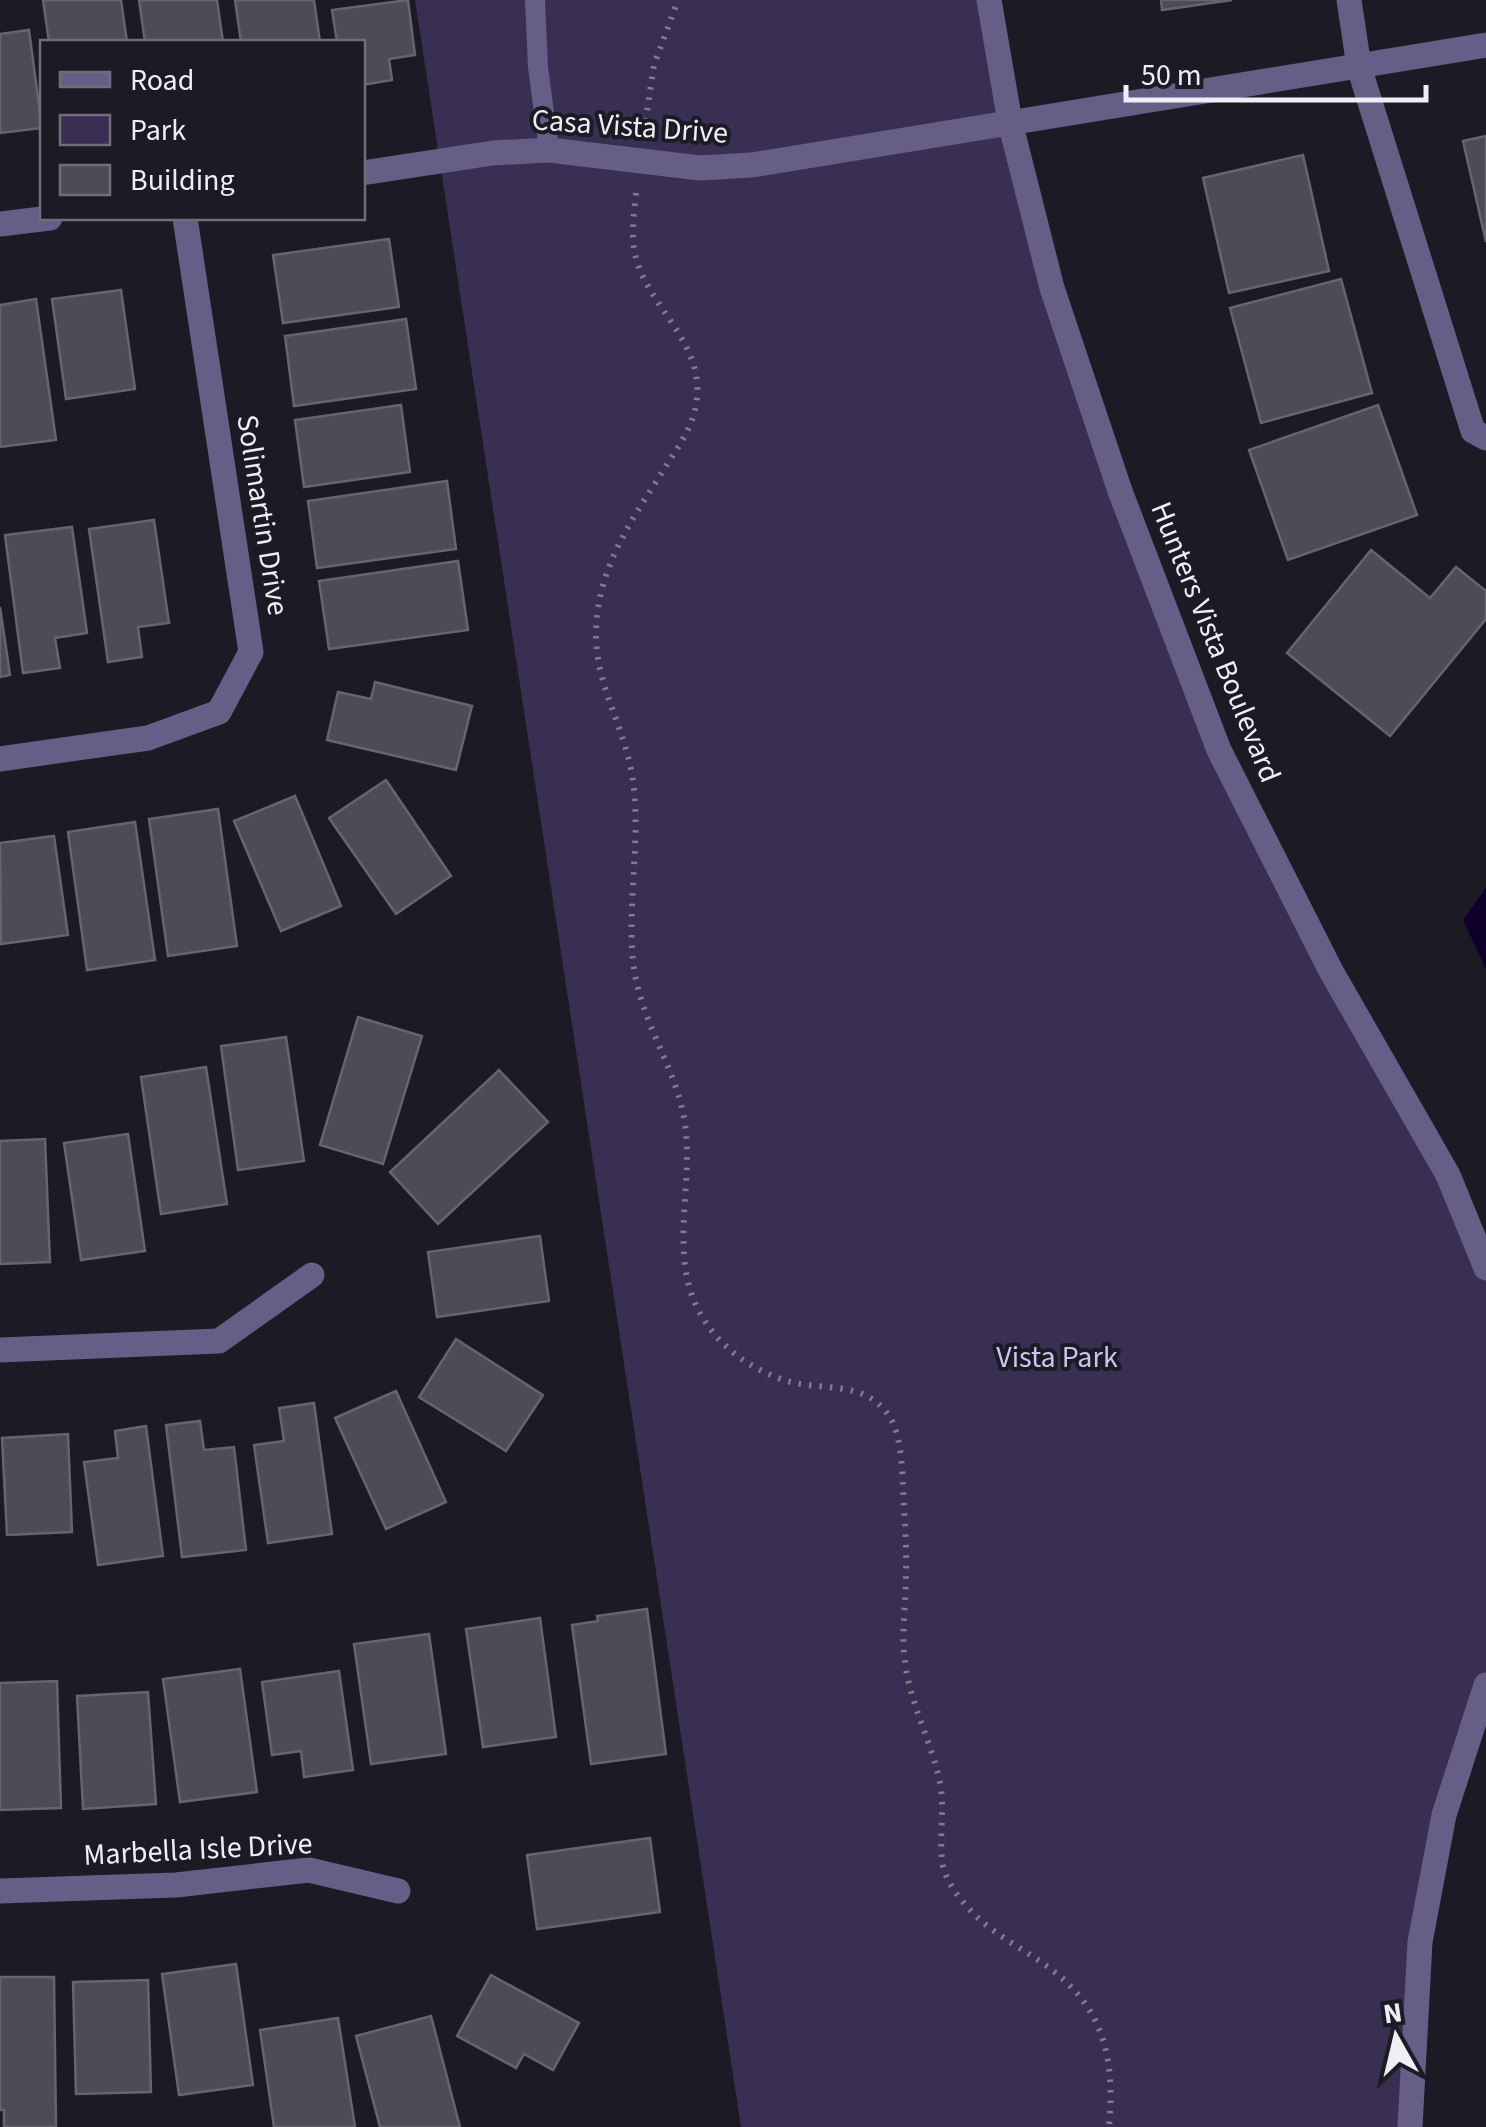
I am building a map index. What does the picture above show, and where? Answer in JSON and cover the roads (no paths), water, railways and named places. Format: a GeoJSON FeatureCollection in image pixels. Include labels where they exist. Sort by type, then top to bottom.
{"type":"FeatureCollection","features":[{"type":"Feature","properties":{"kind":"street","name":"Hunters Vista Boulevard"},"geometry":{"type":"LineString","coordinates":[[989,0],[1010,122],[1064,324],[1120,490],[1218,750],[1331,971],[1448,1175],[1486,1268]]}},
{"type":"Feature","properties":{"kind":"street"},"geometry":{"type":"LineString","coordinates":[[1349,0],[1359,67],[1472,431],[1486,438]]}},
{"type":"Feature","properties":{"kind":"street","name":"Casa Vista Drive"},"geometry":{"type":"LineString","coordinates":[[365,173],[492,153],[549,150],[700,168],[752,165],[1486,45]]}},
{"type":"Feature","properties":{"kind":"street"},"geometry":{"type":"LineString","coordinates":[[0,224],[40,219]]}},
{"type":"Feature","properties":{"kind":"street","name":"Solimartin Drive"},"geometry":{"type":"LineString","coordinates":[[0,759],[148,738],[220,712],[251,652],[184,220]]}},
{"type":"Feature","properties":{"kind":"street"},"geometry":{"type":"LineString","coordinates":[[0,1350],[219,1341],[312,1275]]}},
{"type":"Feature","properties":{"kind":"street"},"geometry":{"type":"LineString","coordinates":[[1410,2127],[1420,1942],[1444,1814],[1486,1684]]}},
{"type":"Feature","properties":{"kind":"street","name":"Marbella Isle Drive"},"geometry":{"type":"LineString","coordinates":[[0,1891],[176,1885],[309,1870],[398,1891]]}},
{"type":"Feature","properties":{"kind":"lane"},"geometry":{"type":"LineString","coordinates":[[534,0],[549,150]]}},
{"type":"Feature","properties":{"kind":"park label","name":"Vista Park"},"geometry":{"type":"Point","coordinates":[1057,1357]}}]}
